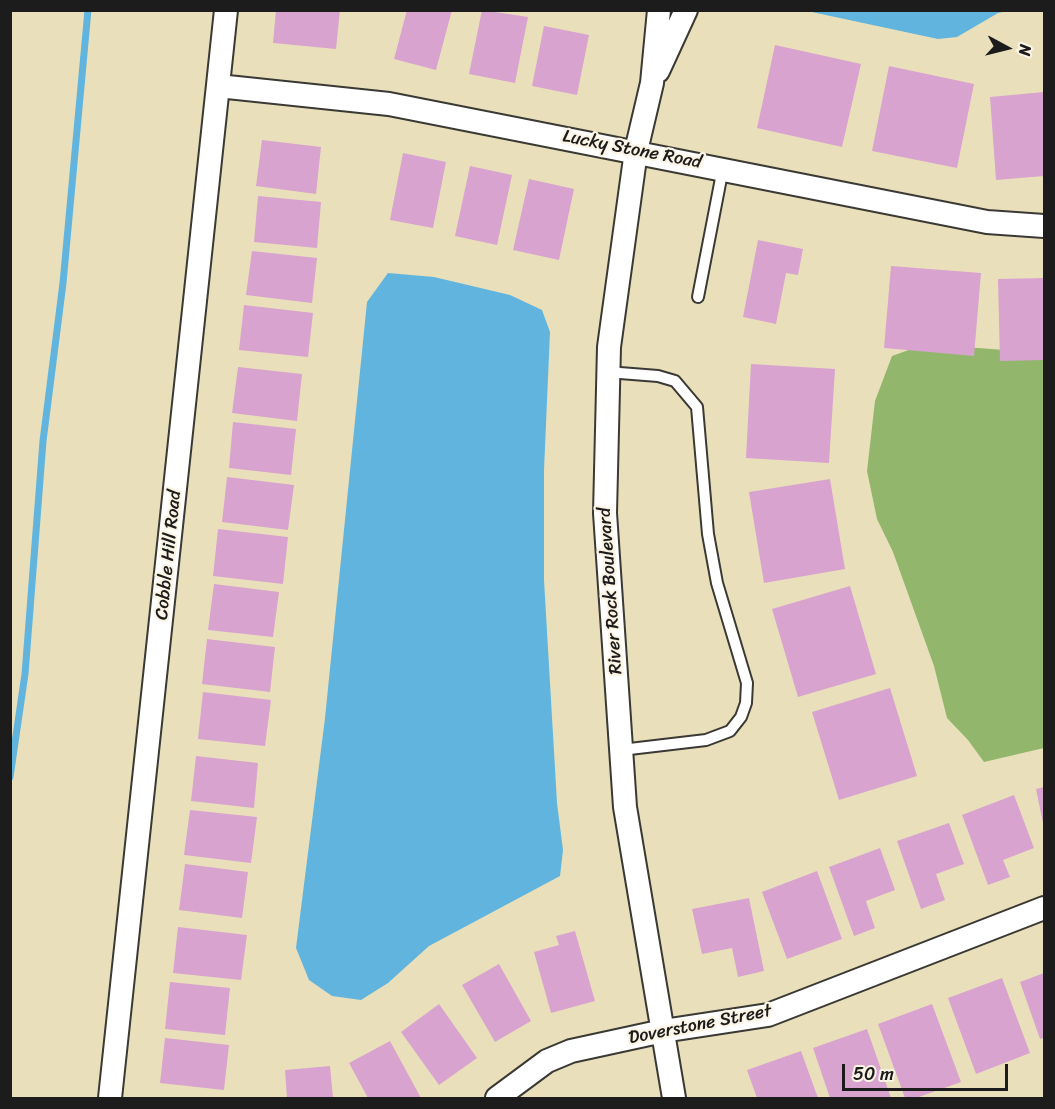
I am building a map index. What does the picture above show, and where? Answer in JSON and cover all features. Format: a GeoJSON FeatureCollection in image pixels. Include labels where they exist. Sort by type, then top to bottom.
{"type":"FeatureCollection","features":[{"type":"Feature","properties":{"kind":"street","name":"Cobble Hill Road"},"geometry":{"type":"LineString","coordinates":[[110,1098],[226,10]]}},
{"type":"Feature","properties":{"kind":"street","name":"River Rock Boulevard"},"geometry":{"type":"LineString","coordinates":[[659,10],[652,84],[636,151],[617,274],[607,372],[605,513],[625,807],[674,1098]]}},
{"type":"Feature","properties":{"kind":"street","name":"River Rock Boulevard"},"geometry":{"type":"LineString","coordinates":[[652,84],[686,10]]}},
{"type":"Feature","properties":{"kind":"street","name":"Lucky Stone Road"},"geometry":{"type":"LineString","coordinates":[[218,86],[389,104],[723,168],[987,222],[1044,226]]}},
{"type":"Feature","properties":{"kind":"street","name":"Doverstone Street"},"geometry":{"type":"LineString","coordinates":[[497,1098],[547,1061],[588,1047],[663,1031],[768,1015],[1044,908]]}},
{"type":"Feature","properties":{"kind":"lane"},"geometry":{"type":"LineString","coordinates":[[698,297],[723,168]]}},
{"type":"Feature","properties":{"kind":"lane"},"geometry":{"type":"LineString","coordinates":[[607,372],[658,376],[675,381],[697,406],[708,534],[717,583],[747,683],[746,703],[741,717],[730,730],[706,740],[621,750]]}},
{"type":"Feature","properties":{"kind":"green space"},"geometry":{"type":"Polygon","coordinates":[[[925,344],[1018,351],[1044,359],[1044,748],[984,762],[968,740],[947,718],[934,666],[893,552],[877,519],[867,471],[875,401],[892,356],[925,344]]]}},
{"type":"Feature","properties":{"kind":"water"},"geometry":{"type":"Polygon","coordinates":[[[807,11],[1008,11],[998,13],[957,37],[938,39],[807,11]]]}},
{"type":"Feature","properties":{"kind":"water"},"geometry":{"type":"Polygon","coordinates":[[[388,273],[434,277],[510,295],[542,310],[550,332],[544,470],[544,580],[557,803],[563,850],[560,876],[429,946],[388,983],[361,1000],[332,996],[309,980],[296,948],[325,718],[367,302],[388,273]]]}},
{"type":"Feature","properties":{"kind":"building"},"geometry":{"type":"Polygon","coordinates":[[[276,10],[340,10],[336,49],[273,43],[276,10]]]}},
{"type":"Feature","properties":{"kind":"building"},"geometry":{"type":"Polygon","coordinates":[[[407,10],[452,10],[436,70],[394,59],[407,10]]]}},
{"type":"Feature","properties":{"kind":"building"},"geometry":{"type":"Polygon","coordinates":[[[482,10],[528,17],[515,83],[469,74],[482,10]]]}},
{"type":"Feature","properties":{"kind":"building"},"geometry":{"type":"Polygon","coordinates":[[[544,26],[589,35],[577,95],[532,86],[544,26]]]}},
{"type":"Feature","properties":{"kind":"building"},"geometry":{"type":"Polygon","coordinates":[[[775,45],[861,64],[842,147],[757,128],[775,45]]]}},
{"type":"Feature","properties":{"kind":"building"},"geometry":{"type":"Polygon","coordinates":[[[889,66],[974,84],[957,168],[872,151],[889,66]]]}},
{"type":"Feature","properties":{"kind":"building"},"geometry":{"type":"Polygon","coordinates":[[[1044,92],[1044,176],[996,180],[990,97],[1044,92]]]}},
{"type":"Feature","properties":{"kind":"building"},"geometry":{"type":"Polygon","coordinates":[[[262,140],[321,147],[316,194],[256,186],[262,140]]]}},
{"type":"Feature","properties":{"kind":"building"},"geometry":{"type":"Polygon","coordinates":[[[403,153],[446,162],[433,228],[390,220],[403,153]]]}},
{"type":"Feature","properties":{"kind":"building"},"geometry":{"type":"Polygon","coordinates":[[[470,166],[512,175],[497,245],[455,236],[470,166]]]}},
{"type":"Feature","properties":{"kind":"building"},"geometry":{"type":"Polygon","coordinates":[[[529,179],[574,189],[559,260],[513,250],[529,179]]]}},
{"type":"Feature","properties":{"kind":"building"},"geometry":{"type":"Polygon","coordinates":[[[258,196],[321,202],[317,248],[254,242],[258,196]]]}},
{"type":"Feature","properties":{"kind":"building"},"geometry":{"type":"Polygon","coordinates":[[[758,240],[803,249],[798,275],[786,273],[776,324],[743,317],[758,240]]]}},
{"type":"Feature","properties":{"kind":"building"},"geometry":{"type":"Polygon","coordinates":[[[252,251],[317,258],[312,303],[246,295],[252,251]]]}},
{"type":"Feature","properties":{"kind":"building"},"geometry":{"type":"Polygon","coordinates":[[[891,266],[981,273],[974,356],[884,348],[891,266]]]}},
{"type":"Feature","properties":{"kind":"building"},"geometry":{"type":"Polygon","coordinates":[[[1044,278],[1044,360],[1000,361],[998,279],[1044,278]]]}},
{"type":"Feature","properties":{"kind":"building"},"geometry":{"type":"Polygon","coordinates":[[[244,305],[313,313],[308,357],[239,350],[244,305]]]}},
{"type":"Feature","properties":{"kind":"building"},"geometry":{"type":"Polygon","coordinates":[[[751,364],[835,369],[829,463],[746,458],[751,364]]]}},
{"type":"Feature","properties":{"kind":"building"},"geometry":{"type":"Polygon","coordinates":[[[238,367],[302,374],[297,421],[232,413],[238,367]]]}},
{"type":"Feature","properties":{"kind":"building"},"geometry":{"type":"Polygon","coordinates":[[[233,422],[296,429],[291,475],[229,468],[233,422]]]}},
{"type":"Feature","properties":{"kind":"building"},"geometry":{"type":"Polygon","coordinates":[[[227,477],[294,485],[288,530],[222,522],[227,477]]]}},
{"type":"Feature","properties":{"kind":"building"},"geometry":{"type":"Polygon","coordinates":[[[830,479],[845,569],[764,583],[749,492],[830,479]]]}},
{"type":"Feature","properties":{"kind":"building"},"geometry":{"type":"Polygon","coordinates":[[[218,529],[288,537],[283,584],[213,576],[218,529]]]}},
{"type":"Feature","properties":{"kind":"building"},"geometry":{"type":"Polygon","coordinates":[[[214,584],[279,592],[273,637],[208,630],[214,584]]]}},
{"type":"Feature","properties":{"kind":"building"},"geometry":{"type":"Polygon","coordinates":[[[850,586],[876,674],[798,697],[772,609],[850,586]]]}},
{"type":"Feature","properties":{"kind":"building"},"geometry":{"type":"Polygon","coordinates":[[[207,639],[275,647],[270,692],[202,684],[207,639]]]}},
{"type":"Feature","properties":{"kind":"building"},"geometry":{"type":"Polygon","coordinates":[[[890,688],[917,776],[839,800],[812,712],[890,688]]]}},
{"type":"Feature","properties":{"kind":"building"},"geometry":{"type":"Polygon","coordinates":[[[203,692],[271,700],[265,746],[198,739],[203,692]]]}},
{"type":"Feature","properties":{"kind":"building"},"geometry":{"type":"Polygon","coordinates":[[[196,756],[258,763],[254,808],[191,801],[196,756]]]}},
{"type":"Feature","properties":{"kind":"building"},"geometry":{"type":"Polygon","coordinates":[[[1044,787],[1044,823],[1043,823],[1036,789],[1044,787]]]}},
{"type":"Feature","properties":{"kind":"building"},"geometry":{"type":"Polygon","coordinates":[[[1014,795],[1034,848],[1003,860],[1010,877],[988,885],[962,815],[1014,795]]]}},
{"type":"Feature","properties":{"kind":"building"},"geometry":{"type":"Polygon","coordinates":[[[190,810],[257,817],[251,863],[184,855],[190,810]]]}},
{"type":"Feature","properties":{"kind":"building"},"geometry":{"type":"Polygon","coordinates":[[[949,823],[964,864],[936,874],[945,900],[921,909],[897,841],[949,823]]]}},
{"type":"Feature","properties":{"kind":"building"},"geometry":{"type":"Polygon","coordinates":[[[880,848],[895,890],[866,901],[875,928],[854,936],[829,867],[880,848]]]}},
{"type":"Feature","properties":{"kind":"building"},"geometry":{"type":"Polygon","coordinates":[[[185,864],[248,872],[242,918],[179,910],[185,864]]]}},
{"type":"Feature","properties":{"kind":"building"},"geometry":{"type":"Polygon","coordinates":[[[817,871],[842,939],[787,959],[762,892],[817,871]]]}},
{"type":"Feature","properties":{"kind":"building"},"geometry":{"type":"Polygon","coordinates":[[[749,898],[764,971],[738,977],[732,948],[702,954],[692,909],[749,898]]]}},
{"type":"Feature","properties":{"kind":"building"},"geometry":{"type":"Polygon","coordinates":[[[178,927],[247,935],[241,980],[173,973],[178,927]]]}},
{"type":"Feature","properties":{"kind":"building"},"geometry":{"type":"Polygon","coordinates":[[[575,931],[595,1001],[551,1013],[534,952],[559,945],[556,936],[575,931]]]}},
{"type":"Feature","properties":{"kind":"building"},"geometry":{"type":"Polygon","coordinates":[[[499,964],[531,1021],[495,1042],[462,985],[499,964]]]}},
{"type":"Feature","properties":{"kind":"building"},"geometry":{"type":"Polygon","coordinates":[[[1044,973],[1044,1038],[1040,1039],[1020,982],[1044,973]]]}},
{"type":"Feature","properties":{"kind":"building"},"geometry":{"type":"Polygon","coordinates":[[[1002,978],[1030,1053],[976,1074],[948,998],[1002,978]]]}},
{"type":"Feature","properties":{"kind":"building"},"geometry":{"type":"Polygon","coordinates":[[[170,982],[230,988],[225,1035],[165,1029],[170,982]]]}},
{"type":"Feature","properties":{"kind":"building"},"geometry":{"type":"Polygon","coordinates":[[[439,1004],[477,1058],[439,1085],[401,1032],[439,1004]]]}},
{"type":"Feature","properties":{"kind":"building"},"geometry":{"type":"Polygon","coordinates":[[[932,1004],[961,1082],[916,1098],[905,1098],[878,1024],[932,1004]]]}},
{"type":"Feature","properties":{"kind":"building"},"geometry":{"type":"Polygon","coordinates":[[[867,1029],[891,1098],[830,1098],[813,1048],[867,1029]]]}},
{"type":"Feature","properties":{"kind":"building"},"geometry":{"type":"Polygon","coordinates":[[[165,1038],[229,1045],[224,1090],[160,1083],[165,1038]]]}},
{"type":"Feature","properties":{"kind":"building"},"geometry":{"type":"Polygon","coordinates":[[[390,1041],[421,1098],[368,1098],[349,1063],[390,1041]]]}},
{"type":"Feature","properties":{"kind":"building"},"geometry":{"type":"Polygon","coordinates":[[[801,1051],[818,1098],[757,1098],[747,1070],[801,1051]]]}},
{"type":"Feature","properties":{"kind":"building"},"geometry":{"type":"Polygon","coordinates":[[[330,1066],[333,1098],[287,1098],[285,1070],[330,1066]]]}},
{"type":"Feature","properties":{"kind":"waterway"},"geometry":{"type":"LineString","coordinates":[[10,777],[25,674],[43,441],[63,283],[88,10]]}}]}
